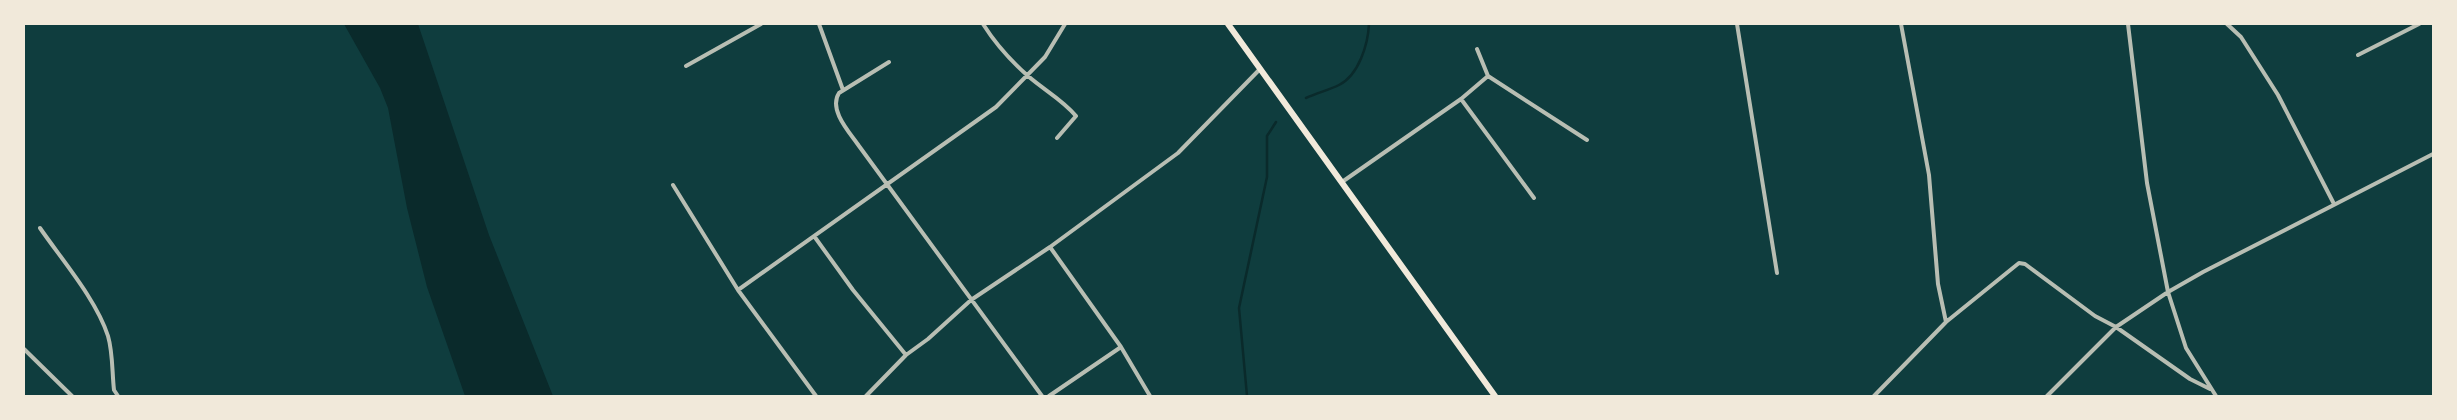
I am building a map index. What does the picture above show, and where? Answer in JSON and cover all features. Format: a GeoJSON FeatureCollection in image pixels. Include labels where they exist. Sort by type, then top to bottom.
{"type":"FeatureCollection","features":[{"type":"Feature","properties":{"kind":"main road"},"geometry":{"type":"LineString","coordinates":[[1228,24],[1495,396]]}},
{"type":"Feature","properties":{"kind":"street"},"geometry":{"type":"LineString","coordinates":[[686,66],[761,24]]}},
{"type":"Feature","properties":{"kind":"street"},"geometry":{"type":"LineString","coordinates":[[819,24],[843,90]]}},
{"type":"Feature","properties":{"kind":"street"},"geometry":{"type":"LineString","coordinates":[[983,24],[993,40],[1028,76],[1068,106],[1076,116],[1057,138]]}},
{"type":"Feature","properties":{"kind":"street"},"geometry":{"type":"LineString","coordinates":[[738,290],[996,107],[1045,57],[1065,24]]}},
{"type":"Feature","properties":{"kind":"street"},"geometry":{"type":"LineString","coordinates":[[1737,24],[1777,273]]}},
{"type":"Feature","properties":{"kind":"street"},"geometry":{"type":"LineString","coordinates":[[1901,24],[1929,175],[1938,284],[1946,322]]}},
{"type":"Feature","properties":{"kind":"street"},"geometry":{"type":"LineString","coordinates":[[2128,24],[2148,183],[2168,292],[2186,348],[2216,396]]}},
{"type":"Feature","properties":{"kind":"street"},"geometry":{"type":"LineString","coordinates":[[2227,24],[2241,37],[2278,95],[2334,204]]}},
{"type":"Feature","properties":{"kind":"street"},"geometry":{"type":"LineString","coordinates":[[2358,55],[2419,24]]}},
{"type":"Feature","properties":{"kind":"street"},"geometry":{"type":"LineString","coordinates":[[1477,49],[1488,76],[1587,140]]}},
{"type":"Feature","properties":{"kind":"street"},"geometry":{"type":"LineString","coordinates":[[889,62],[843,90],[836,100],[838,114],[1042,396]]}},
{"type":"Feature","properties":{"kind":"street"},"geometry":{"type":"LineString","coordinates":[[866,396],[906,355],[928,339],[972,300],[1050,247],[1178,153],[1260,70]]}},
{"type":"Feature","properties":{"kind":"street"},"geometry":{"type":"LineString","coordinates":[[1342,182],[1461,99],[1488,76]]}},
{"type":"Feature","properties":{"kind":"street"},"geometry":{"type":"LineString","coordinates":[[1461,99],[1534,198]]}},
{"type":"Feature","properties":{"kind":"street"},"geometry":{"type":"LineString","coordinates":[[2047,396],[2116,327],[2168,292],[2433,154]]}},
{"type":"Feature","properties":{"kind":"street"},"geometry":{"type":"LineString","coordinates":[[673,185],[738,290],[816,396]]}},
{"type":"Feature","properties":{"kind":"street"},"geometry":{"type":"LineString","coordinates":[[40,228],[86,294],[103,324],[108,337],[114,390],[118,396]]}},
{"type":"Feature","properties":{"kind":"street"},"geometry":{"type":"LineString","coordinates":[[814,236],[853,290],[906,355]]}},
{"type":"Feature","properties":{"kind":"street"},"geometry":{"type":"LineString","coordinates":[[1050,247],[1121,347],[1150,396]]}},
{"type":"Feature","properties":{"kind":"street"},"geometry":{"type":"LineString","coordinates":[[1874,396],[1946,322],[2021,263],[2094,316],[2116,327],[2190,378],[2212,390]]}},
{"type":"Feature","properties":{"kind":"street"},"geometry":{"type":"LineString","coordinates":[[1049,396],[1121,347]]}},
{"type":"Feature","properties":{"kind":"street"},"geometry":{"type":"LineString","coordinates":[[24,349],[72,396]]}},
{"type":"Feature","properties":{"kind":"water"},"geometry":{"type":"Polygon","coordinates":[[[344,24],[418,24],[489,235],[553,396],[465,396],[427,287],[407,208],[388,108],[380,88],[344,24]]]}},
{"type":"Feature","properties":{"kind":"waterway"},"geometry":{"type":"LineString","coordinates":[[1306,98],[1339,85],[1352,74],[1357,67],[1367,41],[1369,24]]}},
{"type":"Feature","properties":{"kind":"waterway"},"geometry":{"type":"LineString","coordinates":[[1247,396],[1239,308],[1267,177],[1267,136],[1276,122]]}}]}
